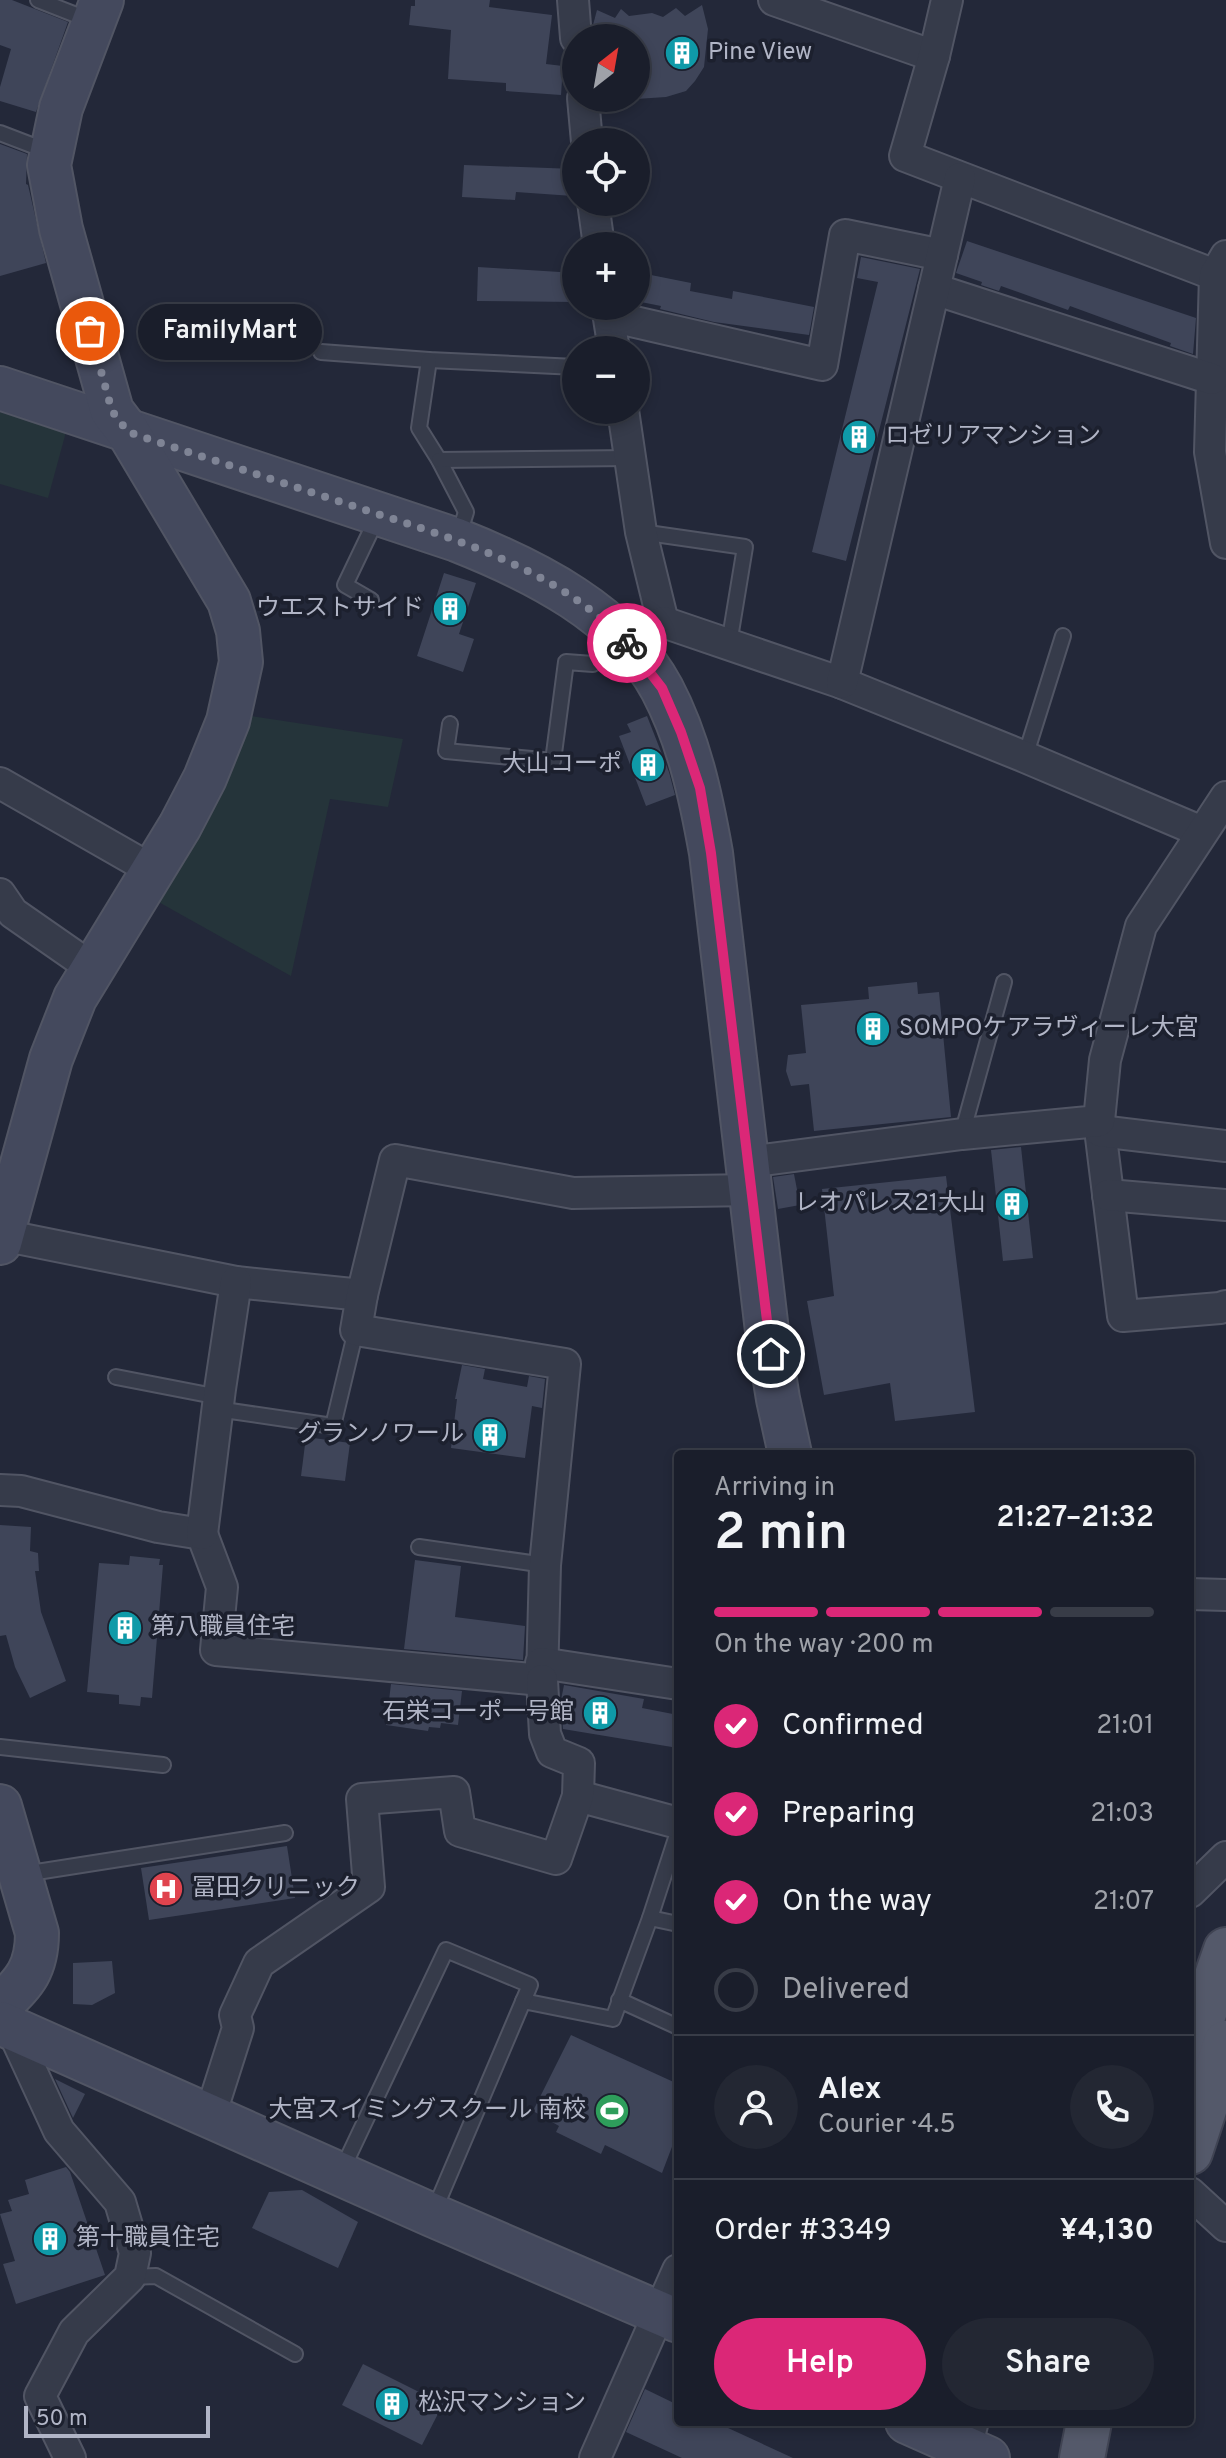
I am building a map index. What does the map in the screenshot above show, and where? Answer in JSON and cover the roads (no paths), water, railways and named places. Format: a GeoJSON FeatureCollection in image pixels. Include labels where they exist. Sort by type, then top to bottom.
{"type":"FeatureCollection","features":[{"type":"Feature","properties":{"kind":"main road"},"geometry":{"type":"LineString","coordinates":[[1194,2133],[1209,2063],[1226,1950]]}},
{"type":"Feature","properties":{"kind":"main road"},"geometry":{"type":"LineString","coordinates":[[1082,2458],[1088,2426]]}},
{"type":"Feature","properties":{"kind":"main road"},"geometry":{"type":"LineString","coordinates":[[1113,2458],[1118,2426]]}},
{"type":"Feature","properties":{"kind":"street"},"geometry":{"type":"LineString","coordinates":[[573,0],[575,24]]}},
{"type":"Feature","properties":{"kind":"street"},"geometry":{"type":"LineString","coordinates":[[774,0],[934,56]]}},
{"type":"Feature","properties":{"kind":"street"},"geometry":{"type":"LineString","coordinates":[[947,0],[905,156],[960,178],[1220,266],[1210,452],[1226,543]]}},
{"type":"Feature","properties":{"kind":"street"},"geometry":{"type":"LineString","coordinates":[[97,11],[61,108],[49,165],[61,229],[112,411],[128,432],[229,601],[238,631],[241,662],[228,721],[205,778],[154,871],[75,998],[51,1059],[1,1239],[236,1282],[362,1295]]}},
{"type":"Feature","properties":{"kind":"street"},"geometry":{"type":"LineString","coordinates":[[842,683],[960,178]]}},
{"type":"Feature","properties":{"kind":"street"},"geometry":{"type":"LineString","coordinates":[[644,320],[822,365],[845,235],[942,255]]}},
{"type":"Feature","properties":{"kind":"street"},"geometry":{"type":"LineString","coordinates":[[934,289],[1212,379]]}},
{"type":"Feature","properties":{"kind":"street"},"geometry":{"type":"LineString","coordinates":[[0,388],[457,540],[534,574],[579,602],[624,640],[662,688],[700,788],[711,853],[767,1331],[789,1450]]}},
{"type":"Feature","properties":{"kind":"street"},"geometry":{"type":"LineString","coordinates":[[625,424],[641,532],[663,622]]}},
{"type":"Feature","properties":{"kind":"street"},"geometry":{"type":"LineString","coordinates":[[624,640],[663,622],[842,683],[1202,832]]}},
{"type":"Feature","properties":{"kind":"street"},"geometry":{"type":"LineString","coordinates":[[0,783],[154,871]]}},
{"type":"Feature","properties":{"kind":"street"},"geometry":{"type":"LineString","coordinates":[[1226,797],[1141,926],[1105,1060],[1099,1126],[1123,1316],[1226,1306]]}},
{"type":"Feature","properties":{"kind":"street"},"geometry":{"type":"LineString","coordinates":[[4,910],[92,968]]}},
{"type":"Feature","properties":{"kind":"street"},"geometry":{"type":"LineString","coordinates":[[210,2116],[238,2028],[235,2015],[259,1963],[369,1887],[362,1799],[454,1792],[460,1831],[556,1859],[578,1796],[579,1763],[552,1752],[545,1734],[542,1672],[545,1565],[565,1364],[356,1330],[395,1160],[573,1193],[750,1176],[962,1134],[1099,1126],[1226,1146]]}},
{"type":"Feature","properties":{"kind":"street"},"geometry":{"type":"LineString","coordinates":[[1108,1195],[1226,1205]]}},
{"type":"Feature","properties":{"kind":"street"},"geometry":{"type":"LineString","coordinates":[[236,1282],[202,1534],[222,1587],[216,1650],[674,1684]]}},
{"type":"Feature","properties":{"kind":"street"},"geometry":{"type":"LineString","coordinates":[[0,1490],[21,1491],[158,1527],[202,1534]]}},
{"type":"Feature","properties":{"kind":"street"},"geometry":{"type":"LineString","coordinates":[[1194,1594],[1226,1595]]}},
{"type":"Feature","properties":{"kind":"street"},"geometry":{"type":"LineString","coordinates":[[578,1796],[674,1822]]}},
{"type":"Feature","properties":{"kind":"street"},"geometry":{"type":"LineString","coordinates":[[0,1806],[37,1933],[37,1954],[4,2018]]}},
{"type":"Feature","properties":{"kind":"street"},"geometry":{"type":"LineString","coordinates":[[1194,1888],[1226,1857]]}},
{"type":"Feature","properties":{"kind":"street"},"geometry":{"type":"LineString","coordinates":[[4,2018],[210,2116],[668,2316]]}},
{"type":"Feature","properties":{"kind":"street"},"geometry":{"type":"LineString","coordinates":[[4,2018],[59,2131],[120,2202],[135,2253],[130,2277],[74,2332],[40,2396],[70,2458]]}},
{"type":"Feature","properties":{"kind":"street"},"geometry":{"type":"LineString","coordinates":[[1194,2197],[1226,2226]]}},
{"type":"Feature","properties":{"kind":"street"},"geometry":{"type":"LineString","coordinates":[[595,2458],[668,2316],[674,2288]]}},
{"type":"Feature","properties":{"kind":"street"},"geometry":{"type":"LineString","coordinates":[[918,2426],[978,2447]]}},
{"type":"Feature","properties":{"kind":"lane"},"geometry":{"type":"LineString","coordinates":[[38,0],[97,11]]}},
{"type":"Feature","properties":{"kind":"lane"},"geometry":{"type":"LineString","coordinates":[[0,133],[51,153]]}},
{"type":"Feature","properties":{"kind":"lane"},"geometry":{"type":"LineString","coordinates":[[321,352],[562,366]]}},
{"type":"Feature","properties":{"kind":"lane"},"geometry":{"type":"LineString","coordinates":[[429,360],[419,428],[466,512],[457,540]]}},
{"type":"Feature","properties":{"kind":"lane"},"geometry":{"type":"LineString","coordinates":[[439,460],[631,458]]}},
{"type":"Feature","properties":{"kind":"lane"},"geometry":{"type":"LineString","coordinates":[[371,600],[345,585],[379,514]]}},
{"type":"Feature","properties":{"kind":"lane"},"geometry":{"type":"LineString","coordinates":[[641,532],[745,547],[729,644]]}},
{"type":"Feature","properties":{"kind":"lane"},"geometry":{"type":"LineString","coordinates":[[1025,757],[1063,636]]}},
{"type":"Feature","properties":{"kind":"lane"},"geometry":{"type":"LineString","coordinates":[[450,724],[446,751],[553,761],[566,662],[593,664],[624,640]]}},
{"type":"Feature","properties":{"kind":"lane"},"geometry":{"type":"LineString","coordinates":[[962,1134],[1004,982]]}},
{"type":"Feature","properties":{"kind":"lane"},"geometry":{"type":"LineString","coordinates":[[116,1377],[218,1403],[333,1426],[356,1330]]}},
{"type":"Feature","properties":{"kind":"lane"},"geometry":{"type":"LineString","coordinates":[[419,1547],[545,1565]]}},
{"type":"Feature","properties":{"kind":"lane"},"geometry":{"type":"LineString","coordinates":[[0,1747],[163,1765]]}},
{"type":"Feature","properties":{"kind":"lane"},"geometry":{"type":"LineString","coordinates":[[20,1875],[285,1833]]}},
{"type":"Feature","properties":{"kind":"lane"},"geometry":{"type":"LineString","coordinates":[[523,2001],[613,2019],[674,1844]]}},
{"type":"Feature","properties":{"kind":"lane"},"geometry":{"type":"LineString","coordinates":[[650,1918],[674,1923]]}},
{"type":"Feature","properties":{"kind":"lane"},"geometry":{"type":"LineString","coordinates":[[340,2174],[446,1950],[530,1985],[432,2215]]}},
{"type":"Feature","properties":{"kind":"lane"},"geometry":{"type":"LineString","coordinates":[[619,2000],[674,2025]]}},
{"type":"Feature","properties":{"kind":"lane"},"geometry":{"type":"LineString","coordinates":[[130,2277],[156,2276],[295,2354]]}},
{"type":"Feature","properties":{"kind":"place","name":"Pine View"},"geometry":{"type":"Point","coordinates":[682,53]}},
{"type":"Feature","properties":{"kind":"place","name":"FamilyMart"},"geometry":{"type":"Point","coordinates":[90,331]}},
{"type":"Feature","properties":{"kind":"place","name":"ロゼリアマンション"},"geometry":{"type":"Point","coordinates":[859,437]}},
{"type":"Feature","properties":{"kind":"place","name":"ウエストサイド"},"geometry":{"type":"Point","coordinates":[450,609]}},
{"type":"Feature","properties":{"kind":"place","name":"大山コーポ"},"geometry":{"type":"Point","coordinates":[648,765]}},
{"type":"Feature","properties":{"kind":"place","name":"SOMPOケアラヴィーレ大宮"},"geometry":{"type":"Point","coordinates":[873,1029]}},
{"type":"Feature","properties":{"kind":"place","name":"レオパレス21大山"},"geometry":{"type":"Point","coordinates":[1012,1204]}},
{"type":"Feature","properties":{"kind":"place","name":"グランノワール"},"geometry":{"type":"Point","coordinates":[490,1435]}},
{"type":"Feature","properties":{"kind":"place","name":"第八職員住宅"},"geometry":{"type":"Point","coordinates":[125,1628]}},
{"type":"Feature","properties":{"kind":"place","name":"石栄コーポ一号館"},"geometry":{"type":"Point","coordinates":[600,1713]}},
{"type":"Feature","properties":{"kind":"place","name":"冨田クリニック"},"geometry":{"type":"Point","coordinates":[166,1889]}},
{"type":"Feature","properties":{"kind":"place","name":"大宮スイミングスクール 南校"},"geometry":{"type":"Point","coordinates":[612,2111]}},
{"type":"Feature","properties":{"kind":"place","name":"第十職員住宅"},"geometry":{"type":"Point","coordinates":[50,2239]}},
{"type":"Feature","properties":{"kind":"place","name":"松沢マンション"},"geometry":{"type":"Point","coordinates":[392,2404]}}]}
